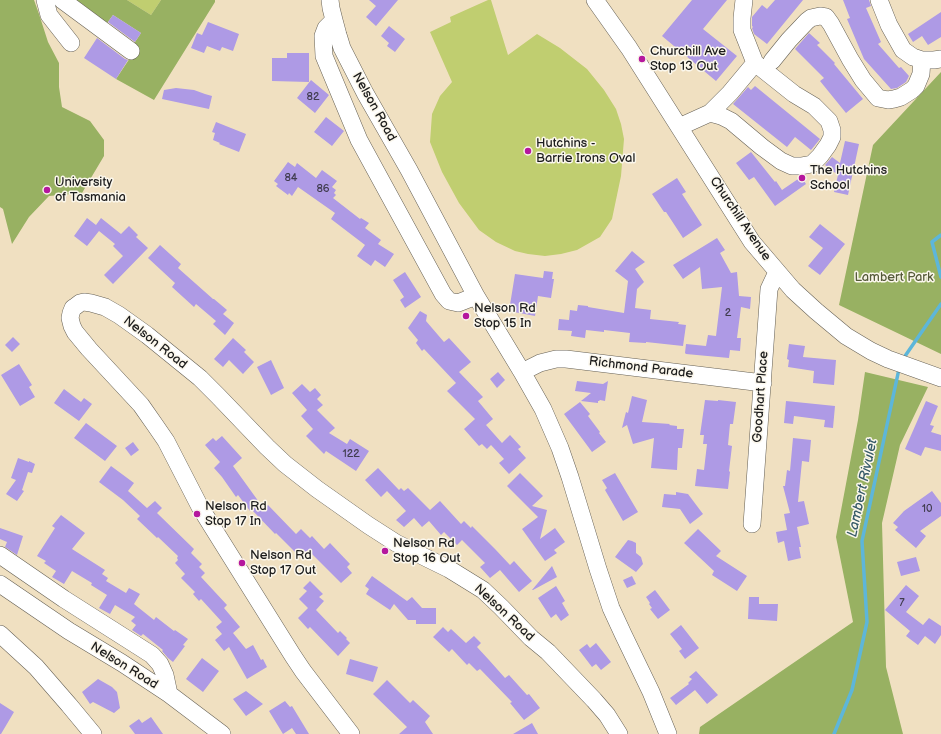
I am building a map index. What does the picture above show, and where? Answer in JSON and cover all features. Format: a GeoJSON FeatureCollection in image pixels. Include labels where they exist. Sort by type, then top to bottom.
{"type":"FeatureCollection","features":[{"type":"Feature","properties":{"kind":"street"},"geometry":{"type":"LineString","coordinates":[[45,0],[49,15],[71,43]]}},
{"type":"Feature","properties":{"kind":"street"},"geometry":{"type":"LineString","coordinates":[[62,0],[131,51]]}},
{"type":"Feature","properties":{"kind":"street","name":"Nelson Road"},"geometry":{"type":"LineString","coordinates":[[330,0],[342,48],[476,296],[543,410],[560,448],[611,608],[651,692],[668,734]]}},
{"type":"Feature","properties":{"kind":"street","name":"Churchill Avenue"},"geometry":{"type":"LineString","coordinates":[[595,0],[629,48],[752,242],[793,290],[846,336],[871,351],[888,359],[941,378]]}},
{"type":"Feature","properties":{"kind":"street"},"geometry":{"type":"LineString","coordinates":[[710,114],[731,120],[762,147],[781,161],[792,166],[812,164],[820,156],[832,137],[832,130],[829,121],[814,106],[794,94],[755,63],[742,30],[744,0]]}},
{"type":"Feature","properties":{"kind":"street"},"geometry":{"type":"LineString","coordinates":[[879,0],[889,25],[903,50],[913,57],[922,60],[941,59]]}},
{"type":"Feature","properties":{"kind":"street"},"geometry":{"type":"LineString","coordinates":[[772,61],[807,21],[811,18],[820,16],[826,17],[832,24],[850,59],[863,80],[878,98],[888,100],[894,99],[901,97],[912,90],[916,86],[921,74],[922,60]]}},
{"type":"Feature","properties":{"kind":"street","name":"Nelson Road"},"geometry":{"type":"LineString","coordinates":[[334,20],[326,28],[323,36],[324,56],[359,140],[443,294],[449,301],[458,303],[476,296]]}},
{"type":"Feature","properties":{"kind":"street"},"geometry":{"type":"LineString","coordinates":[[679,127],[710,114],[755,63]]}},
{"type":"Feature","properties":{"kind":"street","name":"Goodhart Place"},"geometry":{"type":"LineString","coordinates":[[752,524],[769,289],[777,272]]}},
{"type":"Feature","properties":{"kind":"street","name":"Nelson Road"},"geometry":{"type":"LineString","coordinates":[[351,734],[293,656],[200,507],[166,441],[141,405],[75,332],[70,318],[73,308],[76,306],[84,302],[91,303],[105,307],[119,315],[200,378],[267,447],[285,464],[317,489],[396,543],[449,569],[483,590],[531,638],[548,652],[594,700],[607,715],[619,734]]}},
{"type":"Feature","properties":{"kind":"street","name":"Richmond Parade"},"geometry":{"type":"LineString","coordinates":[[522,372],[540,363],[556,359],[566,359],[763,383]]}},
{"type":"Feature","properties":{"kind":"street","name":"Nelson Road"},"geometry":{"type":"LineString","coordinates":[[0,555],[64,599],[152,655],[160,664],[165,675],[169,694]]}},
{"type":"Feature","properties":{"kind":"street","name":"Nelson Road"},"geometry":{"type":"LineString","coordinates":[[0,584],[69,631],[169,694],[222,734]]}},
{"type":"Feature","properties":{"kind":"street"},"geometry":{"type":"LineString","coordinates":[[0,634],[36,667],[93,734]]}},
{"type":"Feature","properties":{"kind":"green space"},"geometry":{"type":"Polygon","coordinates":[[[0,0],[34,0],[48,42],[59,63],[59,87],[62,107],[90,121],[104,140],[104,156],[82,193],[49,196],[29,217],[12,244],[3,209],[0,207],[0,0]]]}},
{"type":"Feature","properties":{"kind":"green space"},"geometry":{"type":"Polygon","coordinates":[[[74,0],[127,0],[151,15],[161,0],[215,0],[215,2],[154,100],[116,79],[130,58],[133,45],[141,33],[113,15],[105,26],[74,0]]]}},
{"type":"Feature","properties":{"kind":"green space"},"geometry":{"type":"Polygon","coordinates":[[[127,0],[161,0],[151,15],[127,0]]]}},
{"type":"Feature","properties":{"kind":"green space","name":"Hutchins - Barrie Irons Oval"},"geometry":{"type":"Polygon","coordinates":[[[491,0],[508,55],[537,34],[560,48],[587,69],[604,90],[616,109],[624,139],[621,176],[612,219],[600,237],[577,250],[545,256],[528,254],[515,251],[496,242],[479,230],[459,203],[442,172],[430,142],[432,114],[440,96],[452,82],[430,32],[451,22],[450,17],[491,0]]]}},
{"type":"Feature","properties":{"kind":"green space","name":"Lambert Park"},"geometry":{"type":"Polygon","coordinates":[[[941,72],[941,354],[839,305],[873,145],[941,72]]]}},
{"type":"Feature","properties":{"kind":"green space"},"geometry":{"type":"Polygon","coordinates":[[[865,372],[928,387],[900,445],[882,523],[886,667],[903,734],[699,734],[700,727],[853,622],[836,537],[858,420],[865,372]]]}},
{"type":"Feature","properties":{"kind":"building"},"geometry":{"type":"Polygon","coordinates":[[[369,0],[398,0],[376,26],[366,17],[376,6],[369,0]]]}},
{"type":"Feature","properties":{"kind":"building"},"geometry":{"type":"Polygon","coordinates":[[[692,0],[727,0],[703,29],[737,56],[716,81],[662,36],[692,0]]]}},
{"type":"Feature","properties":{"kind":"building"},"geometry":{"type":"Polygon","coordinates":[[[775,0],[803,0],[767,44],[754,34],[752,28],[752,17],[762,5],[767,9],[775,0]]]}},
{"type":"Feature","properties":{"kind":"building"},"geometry":{"type":"Polygon","coordinates":[[[843,0],[869,0],[871,6],[866,8],[881,42],[878,44],[899,68],[901,67],[909,76],[906,82],[897,88],[891,89],[864,59],[847,19],[850,18],[843,0]]]}},
{"type":"Feature","properties":{"kind":"building"},"geometry":{"type":"Polygon","coordinates":[[[941,12],[941,37],[928,45],[922,36],[913,42],[908,34],[941,12]]]}},
{"type":"Feature","properties":{"kind":"building"},"geometry":{"type":"Polygon","coordinates":[[[113,15],[141,33],[135,42],[108,22],[113,15]]]}},
{"type":"Feature","properties":{"kind":"building"},"geometry":{"type":"Polygon","coordinates":[[[208,22],[239,34],[233,51],[222,47],[220,51],[207,46],[204,53],[191,48],[197,33],[202,35],[208,22]]]}},
{"type":"Feature","properties":{"kind":"building"},"geometry":{"type":"Polygon","coordinates":[[[389,26],[405,39],[395,52],[387,46],[389,43],[381,36],[389,26]]]}},
{"type":"Feature","properties":{"kind":"building"},"geometry":{"type":"Polygon","coordinates":[[[809,33],[820,43],[817,45],[835,63],[834,64],[863,99],[846,113],[820,81],[824,78],[795,49],[809,33]]]}},
{"type":"Feature","properties":{"kind":"building"},"geometry":{"type":"Polygon","coordinates":[[[97,38],[128,60],[116,79],[84,58],[97,38]]]}},
{"type":"Feature","properties":{"kind":"building"},"geometry":{"type":"Polygon","coordinates":[[[287,53],[309,53],[309,82],[272,81],[272,58],[287,58],[287,53]]]}},
{"type":"Feature","properties":{"kind":"building"},"geometry":{"type":"Polygon","coordinates":[[[311,80],[329,95],[315,113],[297,98],[311,80]]]}},
{"type":"Feature","properties":{"kind":"building"},"geometry":{"type":"Polygon","coordinates":[[[755,86],[820,139],[811,150],[795,137],[787,147],[733,104],[748,87],[751,90],[755,86]]]}},
{"type":"Feature","properties":{"kind":"building"},"geometry":{"type":"Polygon","coordinates":[[[176,88],[194,90],[212,96],[209,109],[162,99],[164,90],[176,88]]]}},
{"type":"Feature","properties":{"kind":"building"},"geometry":{"type":"Polygon","coordinates":[[[326,117],[344,131],[332,146],[314,132],[326,117]]]}},
{"type":"Feature","properties":{"kind":"building"},"geometry":{"type":"Polygon","coordinates":[[[216,122],[246,134],[239,152],[213,140],[215,133],[212,132],[216,122]]]}},
{"type":"Feature","properties":{"kind":"building"},"geometry":{"type":"Polygon","coordinates":[[[845,141],[859,144],[848,195],[834,192],[838,175],[825,165],[832,157],[840,163],[845,141]]]}},
{"type":"Feature","properties":{"kind":"building"},"geometry":{"type":"Polygon","coordinates":[[[751,152],[782,190],[801,177],[806,184],[775,206],[754,177],[749,180],[736,163],[751,152]]]}},
{"type":"Feature","properties":{"kind":"building"},"geometry":{"type":"Polygon","coordinates":[[[288,162],[295,167],[297,163],[316,178],[322,170],[337,181],[332,187],[336,190],[334,193],[336,195],[333,198],[360,219],[361,218],[369,223],[365,228],[381,240],[378,244],[394,254],[385,267],[375,260],[371,266],[357,256],[365,245],[331,219],[335,213],[298,187],[292,196],[289,193],[288,195],[276,186],[278,184],[274,181],[288,162]]]}},
{"type":"Feature","properties":{"kind":"building"},"geometry":{"type":"Polygon","coordinates":[[[677,178],[686,192],[682,194],[702,225],[683,238],[652,194],[677,178]]]}},
{"type":"Feature","properties":{"kind":"building"},"geometry":{"type":"Polygon","coordinates":[[[87,218],[96,225],[101,218],[121,234],[129,226],[138,235],[136,237],[148,248],[113,284],[104,275],[123,256],[113,246],[115,244],[99,231],[87,246],[74,236],[87,218]]]}},
{"type":"Feature","properties":{"kind":"building"},"geometry":{"type":"Polygon","coordinates":[[[820,224],[845,244],[820,275],[808,266],[823,248],[809,237],[820,224]]]}},
{"type":"Feature","properties":{"kind":"building"},"geometry":{"type":"Polygon","coordinates":[[[717,238],[725,250],[720,253],[731,273],[737,272],[739,296],[751,297],[750,309],[741,307],[737,338],[741,338],[740,351],[730,350],[729,358],[685,353],[686,344],[706,346],[708,335],[716,336],[722,287],[702,289],[700,267],[683,279],[673,265],[717,238]]]}},
{"type":"Feature","properties":{"kind":"building"},"geometry":{"type":"Polygon","coordinates":[[[160,245],[181,264],[178,268],[227,310],[223,314],[234,323],[225,335],[213,324],[216,321],[196,304],[194,307],[172,287],[175,283],[148,258],[160,245]]]}},
{"type":"Feature","properties":{"kind":"building"},"geometry":{"type":"Polygon","coordinates":[[[632,251],[645,262],[635,269],[644,282],[637,289],[635,308],[651,310],[650,319],[679,322],[678,324],[686,325],[683,346],[646,342],[629,342],[630,333],[604,330],[604,332],[586,330],[585,338],[571,336],[572,331],[558,330],[559,319],[569,320],[570,310],[577,311],[578,305],[624,313],[628,281],[615,271],[632,251]]]}},
{"type":"Feature","properties":{"kind":"building"},"geometry":{"type":"Polygon","coordinates":[[[544,271],[553,272],[552,279],[554,279],[551,298],[538,296],[535,316],[509,311],[515,274],[543,278],[544,271]]]}},
{"type":"Feature","properties":{"kind":"building"},"geometry":{"type":"Polygon","coordinates":[[[405,272],[421,297],[405,308],[400,300],[404,297],[393,280],[405,272]]]}},
{"type":"Feature","properties":{"kind":"building"},"geometry":{"type":"Polygon","coordinates":[[[420,311],[427,315],[426,321],[444,342],[449,338],[471,362],[459,372],[483,397],[478,401],[493,419],[486,425],[502,443],[510,435],[521,447],[518,449],[526,458],[509,474],[499,463],[504,459],[491,445],[487,449],[482,444],[479,446],[464,429],[475,419],[447,391],[456,383],[424,349],[422,351],[416,343],[418,340],[408,328],[420,311]]]}},
{"type":"Feature","properties":{"kind":"building"},"geometry":{"type":"Polygon","coordinates":[[[13,337],[20,344],[12,352],[5,345],[13,337]]]}},
{"type":"Feature","properties":{"kind":"building"},"geometry":{"type":"Polygon","coordinates":[[[233,338],[246,350],[244,352],[254,362],[243,374],[229,360],[223,367],[214,359],[233,338]]]}},
{"type":"Feature","properties":{"kind":"building"},"geometry":{"type":"Polygon","coordinates":[[[789,344],[805,346],[803,357],[836,360],[834,385],[813,383],[814,371],[788,367],[789,360],[787,359],[789,344]]]}},
{"type":"Feature","properties":{"kind":"building"},"geometry":{"type":"Polygon","coordinates":[[[271,360],[284,388],[271,395],[257,367],[271,360]]]}},
{"type":"Feature","properties":{"kind":"building"},"geometry":{"type":"Polygon","coordinates":[[[19,364],[32,385],[29,387],[35,397],[20,406],[1,375],[19,364]]]}},
{"type":"Feature","properties":{"kind":"building"},"geometry":{"type":"Polygon","coordinates":[[[498,372],[505,380],[497,388],[490,379],[498,372]]]}},
{"type":"Feature","properties":{"kind":"building"},"geometry":{"type":"Polygon","coordinates":[[[577,381],[603,384],[608,381],[605,401],[600,400],[598,403],[581,401],[591,393],[575,391],[577,381]]]}},
{"type":"Feature","properties":{"kind":"building"},"geometry":{"type":"Polygon","coordinates":[[[302,384],[310,392],[315,388],[321,395],[317,399],[323,405],[317,410],[335,428],[329,433],[347,444],[350,439],[369,451],[356,471],[326,451],[324,454],[306,436],[313,429],[301,416],[307,410],[292,393],[302,384]]]}},
{"type":"Feature","properties":{"kind":"building"},"geometry":{"type":"Polygon","coordinates":[[[64,389],[81,402],[84,398],[92,404],[79,421],[54,403],[64,389]]]}},
{"type":"Feature","properties":{"kind":"building"},"geometry":{"type":"Polygon","coordinates":[[[632,396],[647,400],[642,422],[670,424],[669,425],[677,426],[677,429],[684,429],[682,448],[678,448],[677,470],[651,468],[654,438],[633,444],[627,425],[622,428],[626,412],[628,413],[632,396]]]}},
{"type":"Feature","properties":{"kind":"building"},"geometry":{"type":"Polygon","coordinates":[[[705,400],[736,402],[733,424],[730,424],[728,445],[732,446],[728,489],[695,486],[697,469],[704,470],[707,444],[703,444],[704,435],[700,435],[705,400]]]}},
{"type":"Feature","properties":{"kind":"building"},"geometry":{"type":"Polygon","coordinates":[[[786,401],[835,406],[833,428],[824,427],[825,420],[794,416],[793,424],[784,423],[786,401]]]}},
{"type":"Feature","properties":{"kind":"building"},"geometry":{"type":"Polygon","coordinates":[[[926,401],[938,406],[930,425],[934,426],[931,432],[941,435],[941,451],[925,447],[921,456],[905,449],[926,401]]]}},
{"type":"Feature","properties":{"kind":"building"},"geometry":{"type":"Polygon","coordinates":[[[580,402],[590,414],[588,416],[606,442],[592,452],[564,414],[580,402]]]}},
{"type":"Feature","properties":{"kind":"building"},"geometry":{"type":"Polygon","coordinates":[[[86,423],[117,446],[105,461],[74,438],[86,423]]]}},
{"type":"Feature","properties":{"kind":"building"},"geometry":{"type":"Polygon","coordinates":[[[222,436],[242,458],[233,466],[264,509],[268,505],[296,534],[301,529],[310,538],[312,536],[324,549],[330,543],[350,564],[347,567],[352,573],[341,583],[308,550],[300,557],[252,510],[250,511],[238,495],[236,497],[214,468],[220,462],[205,445],[213,438],[216,441],[222,436]]]}},
{"type":"Feature","properties":{"kind":"building"},"geometry":{"type":"Polygon","coordinates":[[[793,438],[811,440],[809,462],[802,461],[798,502],[804,501],[809,524],[797,527],[801,547],[799,547],[801,558],[788,561],[784,541],[778,543],[776,532],[787,530],[784,514],[790,513],[783,486],[785,486],[787,470],[790,471],[793,438]]]}},
{"type":"Feature","properties":{"kind":"building"},"geometry":{"type":"Polygon","coordinates":[[[133,442],[139,450],[131,456],[125,448],[133,442]]]}},
{"type":"Feature","properties":{"kind":"building"},"geometry":{"type":"Polygon","coordinates":[[[18,458],[35,464],[32,473],[28,472],[22,490],[24,491],[17,501],[6,494],[16,480],[11,478],[18,458]]]}},
{"type":"Feature","properties":{"kind":"building"},"geometry":{"type":"Polygon","coordinates":[[[111,466],[134,483],[128,491],[147,508],[155,501],[162,508],[157,513],[194,549],[191,553],[202,564],[199,567],[205,573],[201,577],[227,605],[224,608],[240,627],[233,633],[246,649],[253,645],[261,660],[263,659],[267,667],[247,679],[229,647],[224,651],[215,640],[222,634],[216,627],[222,622],[201,599],[199,601],[193,594],[195,592],[181,578],[185,574],[175,563],[178,560],[178,556],[137,519],[140,516],[123,500],[99,482],[111,466]]]}},
{"type":"Feature","properties":{"kind":"building"},"geometry":{"type":"Polygon","coordinates":[[[378,468],[399,490],[401,488],[404,491],[408,488],[430,510],[440,501],[461,524],[464,521],[471,528],[472,526],[510,565],[514,561],[532,581],[519,592],[500,570],[490,578],[480,567],[485,563],[462,540],[457,545],[444,532],[441,535],[429,521],[422,527],[414,518],[404,527],[396,520],[406,511],[387,491],[381,497],[365,480],[378,468]]]}},
{"type":"Feature","properties":{"kind":"building"},"geometry":{"type":"Polygon","coordinates":[[[520,473],[543,496],[532,506],[547,510],[540,539],[555,528],[565,542],[554,550],[557,553],[545,561],[522,529],[538,517],[507,486],[520,473]]]}},
{"type":"Feature","properties":{"kind":"building"},"geometry":{"type":"Polygon","coordinates":[[[615,473],[638,512],[623,521],[605,490],[607,488],[602,480],[615,473]]]}},
{"type":"Feature","properties":{"kind":"building"},"geometry":{"type":"Polygon","coordinates":[[[932,491],[941,503],[941,516],[920,531],[926,536],[916,548],[895,530],[898,527],[893,523],[904,511],[932,491]]]}},
{"type":"Feature","properties":{"kind":"building"},"geometry":{"type":"Polygon","coordinates":[[[676,492],[688,494],[703,514],[690,524],[680,509],[662,507],[664,494],[676,495],[676,492]]]}},
{"type":"Feature","properties":{"kind":"building"},"geometry":{"type":"Polygon","coordinates":[[[61,515],[85,533],[72,549],[105,570],[102,574],[108,578],[106,581],[126,593],[129,588],[140,594],[134,604],[154,620],[156,617],[174,631],[175,630],[188,639],[183,645],[185,646],[173,662],[162,651],[163,650],[143,634],[141,636],[132,630],[136,625],[131,621],[135,617],[115,605],[110,614],[99,608],[107,595],[91,585],[92,583],[72,571],[64,584],[52,577],[56,571],[44,563],[46,561],[37,556],[55,528],[52,526],[61,515]]]}},
{"type":"Feature","properties":{"kind":"building"},"geometry":{"type":"Polygon","coordinates":[[[0,528],[23,536],[17,555],[5,547],[7,542],[0,539],[0,528]]]}},
{"type":"Feature","properties":{"kind":"building"},"geometry":{"type":"Polygon","coordinates":[[[698,529],[721,551],[716,556],[747,576],[737,591],[712,575],[714,571],[684,543],[698,529]]]}},
{"type":"Feature","properties":{"kind":"building"},"geometry":{"type":"Polygon","coordinates":[[[628,540],[636,543],[636,553],[641,557],[643,564],[636,572],[615,557],[628,540]]]}},
{"type":"Feature","properties":{"kind":"building"},"geometry":{"type":"Polygon","coordinates":[[[916,557],[920,571],[901,576],[897,562],[916,557]]]}},
{"type":"Feature","properties":{"kind":"building"},"geometry":{"type":"Polygon","coordinates":[[[552,566],[557,577],[532,590],[552,566]]]}},
{"type":"Feature","properties":{"kind":"building"},"geometry":{"type":"Polygon","coordinates":[[[372,576],[407,601],[412,597],[422,608],[436,608],[436,624],[416,624],[416,620],[408,620],[394,604],[390,610],[366,594],[369,589],[365,586],[372,576]]]}},
{"type":"Feature","properties":{"kind":"building"},"geometry":{"type":"Polygon","coordinates":[[[632,576],[636,584],[627,588],[623,580],[632,576]]]}},
{"type":"Feature","properties":{"kind":"building"},"geometry":{"type":"Polygon","coordinates":[[[310,581],[323,594],[319,597],[324,601],[316,610],[338,633],[340,631],[350,643],[338,656],[310,627],[308,629],[298,618],[308,608],[299,599],[307,591],[303,588],[310,581]]]}},
{"type":"Feature","properties":{"kind":"building"},"geometry":{"type":"Polygon","coordinates":[[[906,585],[919,596],[906,612],[923,625],[929,618],[941,626],[941,635],[935,644],[925,636],[918,645],[906,636],[910,631],[885,610],[906,585]]]}},
{"type":"Feature","properties":{"kind":"building"},"geometry":{"type":"Polygon","coordinates":[[[556,586],[565,601],[562,603],[569,615],[561,621],[556,614],[551,618],[538,598],[556,586]]]}},
{"type":"Feature","properties":{"kind":"building"},"geometry":{"type":"Polygon","coordinates":[[[655,590],[670,610],[658,619],[650,609],[652,608],[646,597],[655,590]]]}},
{"type":"Feature","properties":{"kind":"building"},"geometry":{"type":"Polygon","coordinates":[[[749,597],[759,597],[759,604],[778,604],[777,621],[748,619],[749,597]]]}},
{"type":"Feature","properties":{"kind":"building"},"geometry":{"type":"Polygon","coordinates":[[[681,625],[699,648],[685,659],[679,651],[682,649],[670,634],[681,625]]]}},
{"type":"Feature","properties":{"kind":"building"},"geometry":{"type":"Polygon","coordinates":[[[443,627],[448,632],[451,629],[466,643],[474,636],[481,643],[477,647],[505,678],[509,675],[527,695],[529,694],[540,708],[524,720],[510,703],[512,702],[480,669],[477,671],[469,663],[467,665],[452,649],[449,652],[433,637],[443,627]]]}},
{"type":"Feature","properties":{"kind":"building"},"geometry":{"type":"Polygon","coordinates":[[[596,643],[611,662],[601,670],[596,664],[592,667],[579,650],[587,644],[590,648],[596,643]]]}},
{"type":"Feature","properties":{"kind":"building"},"geometry":{"type":"Polygon","coordinates":[[[202,658],[219,671],[203,692],[186,679],[202,658]]]}},
{"type":"Feature","properties":{"kind":"building"},"geometry":{"type":"Polygon","coordinates":[[[350,659],[378,667],[373,682],[346,674],[350,659]]]}},
{"type":"Feature","properties":{"kind":"building"},"geometry":{"type":"Polygon","coordinates":[[[696,671],[718,695],[707,704],[695,690],[676,705],[670,698],[689,684],[688,683],[692,679],[689,677],[696,671]]]}},
{"type":"Feature","properties":{"kind":"building"},"geometry":{"type":"Polygon","coordinates":[[[98,679],[112,687],[117,692],[120,708],[114,713],[93,702],[90,704],[82,692],[98,679]]]}},
{"type":"Feature","properties":{"kind":"building"},"geometry":{"type":"Polygon","coordinates":[[[387,680],[410,703],[413,700],[430,716],[425,722],[433,734],[399,734],[407,727],[373,694],[387,680]]]}},
{"type":"Feature","properties":{"kind":"building"},"geometry":{"type":"Polygon","coordinates":[[[246,691],[263,704],[246,716],[233,699],[246,691]]]}},
{"type":"Feature","properties":{"kind":"building"},"geometry":{"type":"Polygon","coordinates":[[[285,701],[290,707],[292,706],[309,734],[296,734],[292,728],[283,734],[269,711],[285,701]]]}},
{"type":"Feature","properties":{"kind":"building"},"geometry":{"type":"Polygon","coordinates":[[[0,703],[14,712],[1,734],[0,734],[0,703]]]}},
{"type":"Feature","properties":{"kind":"building"},"geometry":{"type":"Polygon","coordinates":[[[151,717],[163,734],[135,734],[129,726],[139,719],[142,723],[151,717]]]}},
{"type":"Feature","properties":{"kind":"building"},"geometry":{"type":"Polygon","coordinates":[[[532,723],[538,734],[513,734],[532,723]]]}},
{"type":"Feature","properties":{"kind":"waterway","name":"Lambert Rivulet"},"geometry":{"type":"LineString","coordinates":[[941,235],[932,242],[941,277]]}},
{"type":"Feature","properties":{"kind":"waterway","name":"Lambert Rivulet"},"geometry":{"type":"LineString","coordinates":[[903,359],[941,304]]}},
{"type":"Feature","properties":{"kind":"waterway","name":"Lambert Rivulet"},"geometry":{"type":"LineString","coordinates":[[834,734],[852,690],[867,622],[862,541],[899,369]]}},
{"type":"Feature","properties":{"kind":"place","name":"Churchill Ave Stop 13 Out"},"geometry":{"type":"Point","coordinates":[642,59]}},
{"type":"Feature","properties":{"kind":"place","name":"Hutchins - Barrie Irons Oval"},"geometry":{"type":"Point","coordinates":[528,151]}},
{"type":"Feature","properties":{"kind":"place","name":"The Hutchins School"},"geometry":{"type":"Point","coordinates":[802,178]}},
{"type":"Feature","properties":{"kind":"place","name":"University of Tasmania"},"geometry":{"type":"Point","coordinates":[47,190]}},
{"type":"Feature","properties":{"kind":"place","name":"Nelson Rd Stop 15 In"},"geometry":{"type":"Point","coordinates":[466,316]}},
{"type":"Feature","properties":{"kind":"place","name":"Nelson Rd Stop 17 In"},"geometry":{"type":"Point","coordinates":[197,514]}},
{"type":"Feature","properties":{"kind":"place","name":"Nelson Rd Stop 16 Out"},"geometry":{"type":"Point","coordinates":[385,551]}},
{"type":"Feature","properties":{"kind":"place","name":"Nelson Rd Stop 17 Out"},"geometry":{"type":"Point","coordinates":[242,563]}}]}
